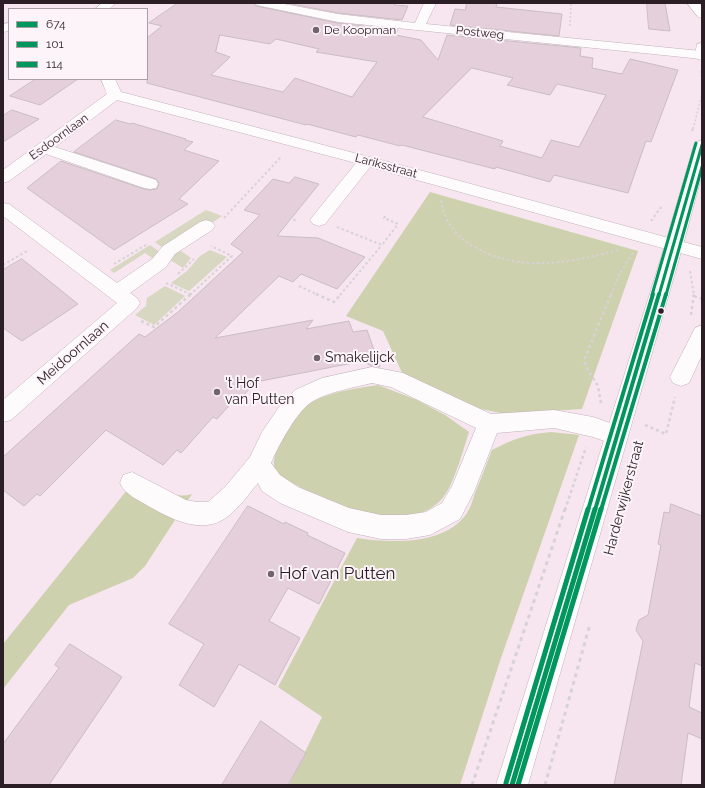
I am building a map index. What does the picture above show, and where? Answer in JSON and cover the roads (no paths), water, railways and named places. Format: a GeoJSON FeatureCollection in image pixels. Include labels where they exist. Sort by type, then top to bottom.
{"type":"FeatureCollection","features":[{"type":"Feature","properties":{"kind":"street","name":"Postweg"},"geometry":{"type":"LineString","coordinates":[[261,3],[338,18],[570,42],[702,53]]}},
{"type":"Feature","properties":{"kind":"street"},"geometry":{"type":"LineString","coordinates":[[419,26],[430,3]]}},
{"type":"Feature","properties":{"kind":"street"},"geometry":{"type":"LineString","coordinates":[[693,3],[702,14]]}},
{"type":"Feature","properties":{"kind":"street"},"geometry":{"type":"LineString","coordinates":[[108,80],[114,95]]}},
{"type":"Feature","properties":{"kind":"street","name":"Lariksstraat"},"geometry":{"type":"LineString","coordinates":[[114,95],[432,178],[690,249]]}},
{"type":"Feature","properties":{"kind":"street","name":"Esdoornlaan"},"geometry":{"type":"LineString","coordinates":[[3,178],[114,95]]}},
{"type":"Feature","properties":{"kind":"street","name":"Harderwijkerstraat"},"geometry":{"type":"LineString","coordinates":[[512,785],[616,435],[690,249],[702,146]]}},
{"type":"Feature","properties":{"kind":"street"},"geometry":{"type":"LineString","coordinates":[[44,148],[150,184]]}},
{"type":"Feature","properties":{"kind":"street"},"geometry":{"type":"LineString","coordinates":[[319,220],[366,161]]}},
{"type":"Feature","properties":{"kind":"street","name":"Meidoornlaan"},"geometry":{"type":"LineString","coordinates":[[3,208],[130,303],[3,413]]}},
{"type":"Feature","properties":{"kind":"street"},"geometry":{"type":"LineString","coordinates":[[116,293],[159,263],[169,250],[206,226]]}},
{"type":"Feature","properties":{"kind":"street"},"geometry":{"type":"LineString","coordinates":[[680,377],[695,350],[695,326]]}},
{"type":"Feature","properties":{"kind":"street"},"geometry":{"type":"LineString","coordinates":[[132,483],[173,506],[191,514],[203,515],[216,510],[259,464],[270,439],[287,414],[303,396],[322,387],[372,375],[395,379],[488,424],[554,419],[593,427],[616,435]]}},
{"type":"Feature","properties":{"kind":"street"},"geometry":{"type":"LineString","coordinates":[[259,464],[271,483],[289,496],[348,520],[381,527],[406,527],[430,523],[451,511],[462,492],[488,424]]}},
{"type":"Feature","properties":{"kind":"place","name":"De Koopman"},"geometry":{"type":"Point","coordinates":[316,30]}},
{"type":"Feature","properties":{"kind":"place","name":"Smakelijck"},"geometry":{"type":"Point","coordinates":[317,358]}},
{"type":"Feature","properties":{"kind":"place","name":"'t Hof van Putten"},"geometry":{"type":"Point","coordinates":[217,392]}},
{"type":"Feature","properties":{"kind":"place","name":"Hof van Putten"},"geometry":{"type":"Point","coordinates":[271,574]}}]}
